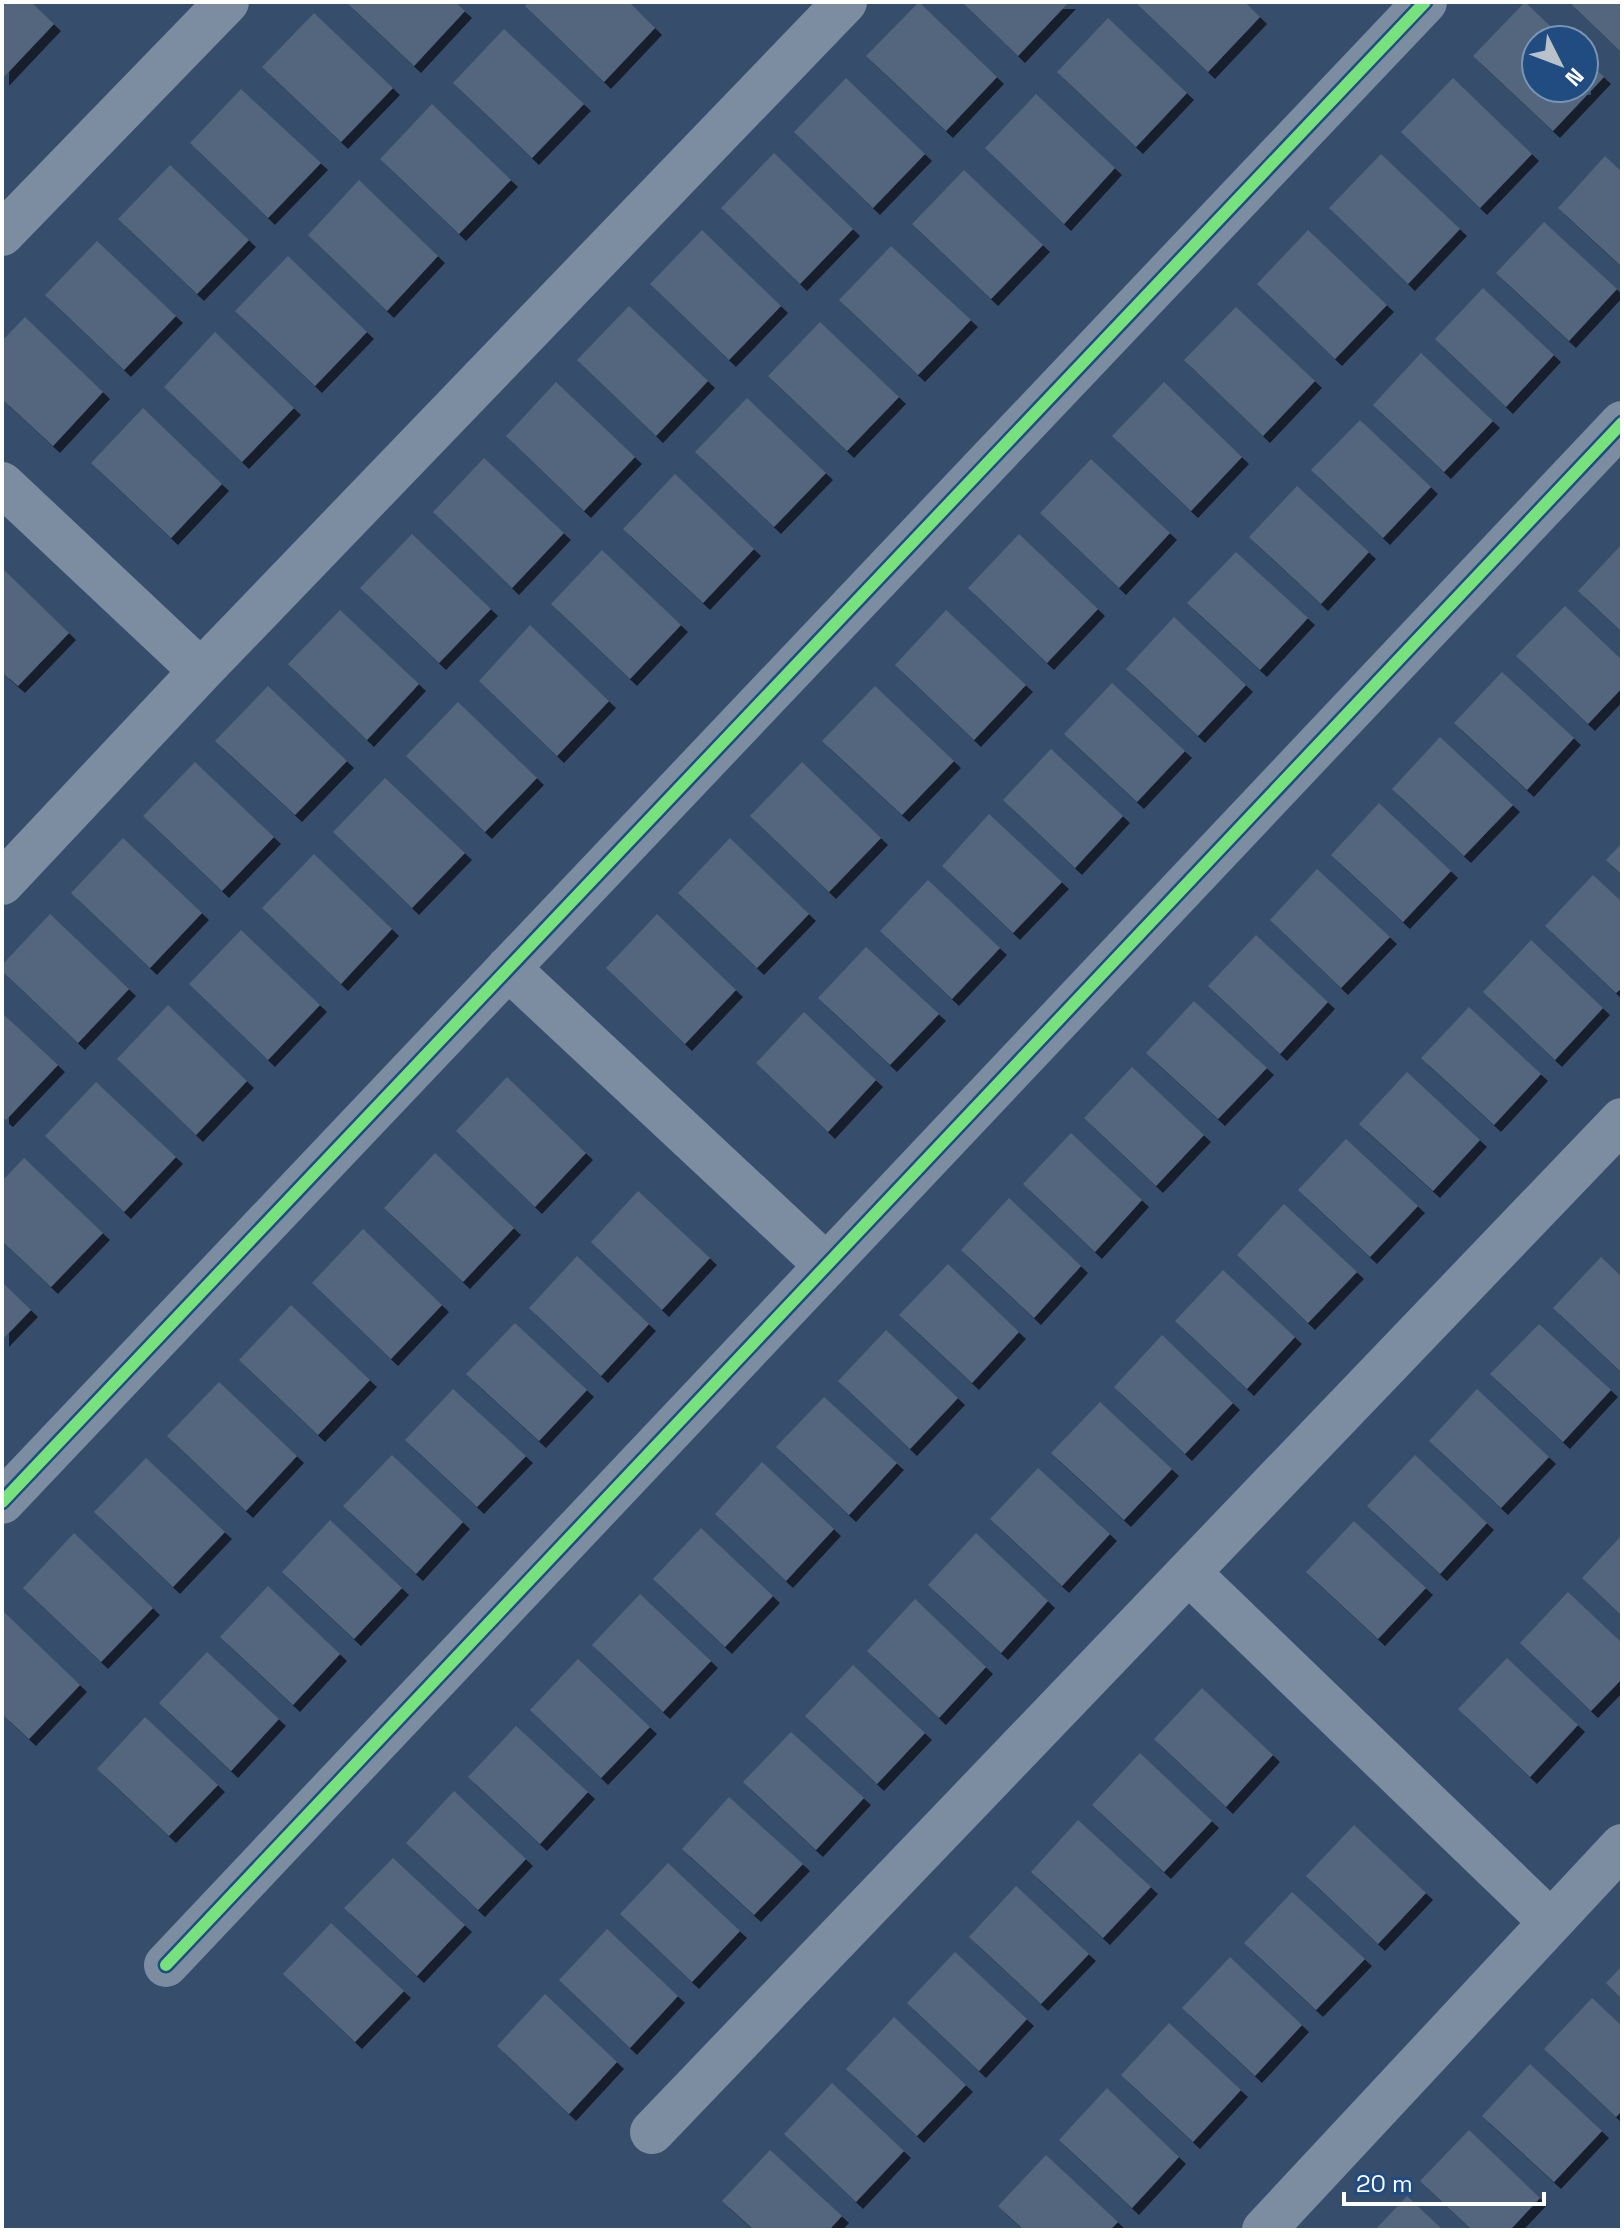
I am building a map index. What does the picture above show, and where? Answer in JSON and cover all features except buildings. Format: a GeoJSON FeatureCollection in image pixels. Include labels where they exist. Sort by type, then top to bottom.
{"type":"FeatureCollection","features":[{"type":"Feature","properties":{"kind":"street"},"geometry":{"type":"LineString","coordinates":[[2,234],[227,2]]}},
{"type":"Feature","properties":{"kind":"street"},"geometry":{"type":"LineString","coordinates":[[2,883],[201,671],[845,2]]}},
{"type":"Feature","properties":{"kind":"street"},"geometry":{"type":"LineString","coordinates":[[2,1502],[1425,2]]}},
{"type":"Feature","properties":{"kind":"street"},"geometry":{"type":"LineString","coordinates":[[166,1965],[1622,423]]}},
{"type":"Feature","properties":{"kind":"street"},"geometry":{"type":"LineString","coordinates":[[2,484],[201,671]]}},
{"type":"Feature","properties":{"kind":"street"},"geometry":{"type":"LineString","coordinates":[[508,968],[826,1265]]}},
{"type":"Feature","properties":{"kind":"street"},"geometry":{"type":"LineString","coordinates":[[652,2132],[1622,1120]]}},
{"type":"Feature","properties":{"kind":"street"},"geometry":{"type":"LineString","coordinates":[[1189,1573],[1551,1922]]}},
{"type":"Feature","properties":{"kind":"street"},"geometry":{"type":"LineString","coordinates":[[1264,2230],[1622,1846]]}},
{"type":"Feature","properties":{"kind":"cycle path"},"geometry":{"type":"LineString","coordinates":[[2,1502],[1425,2]]}},
{"type":"Feature","properties":{"kind":"cycle path"},"geometry":{"type":"LineString","coordinates":[[166,1965],[1622,423]]}}]}
